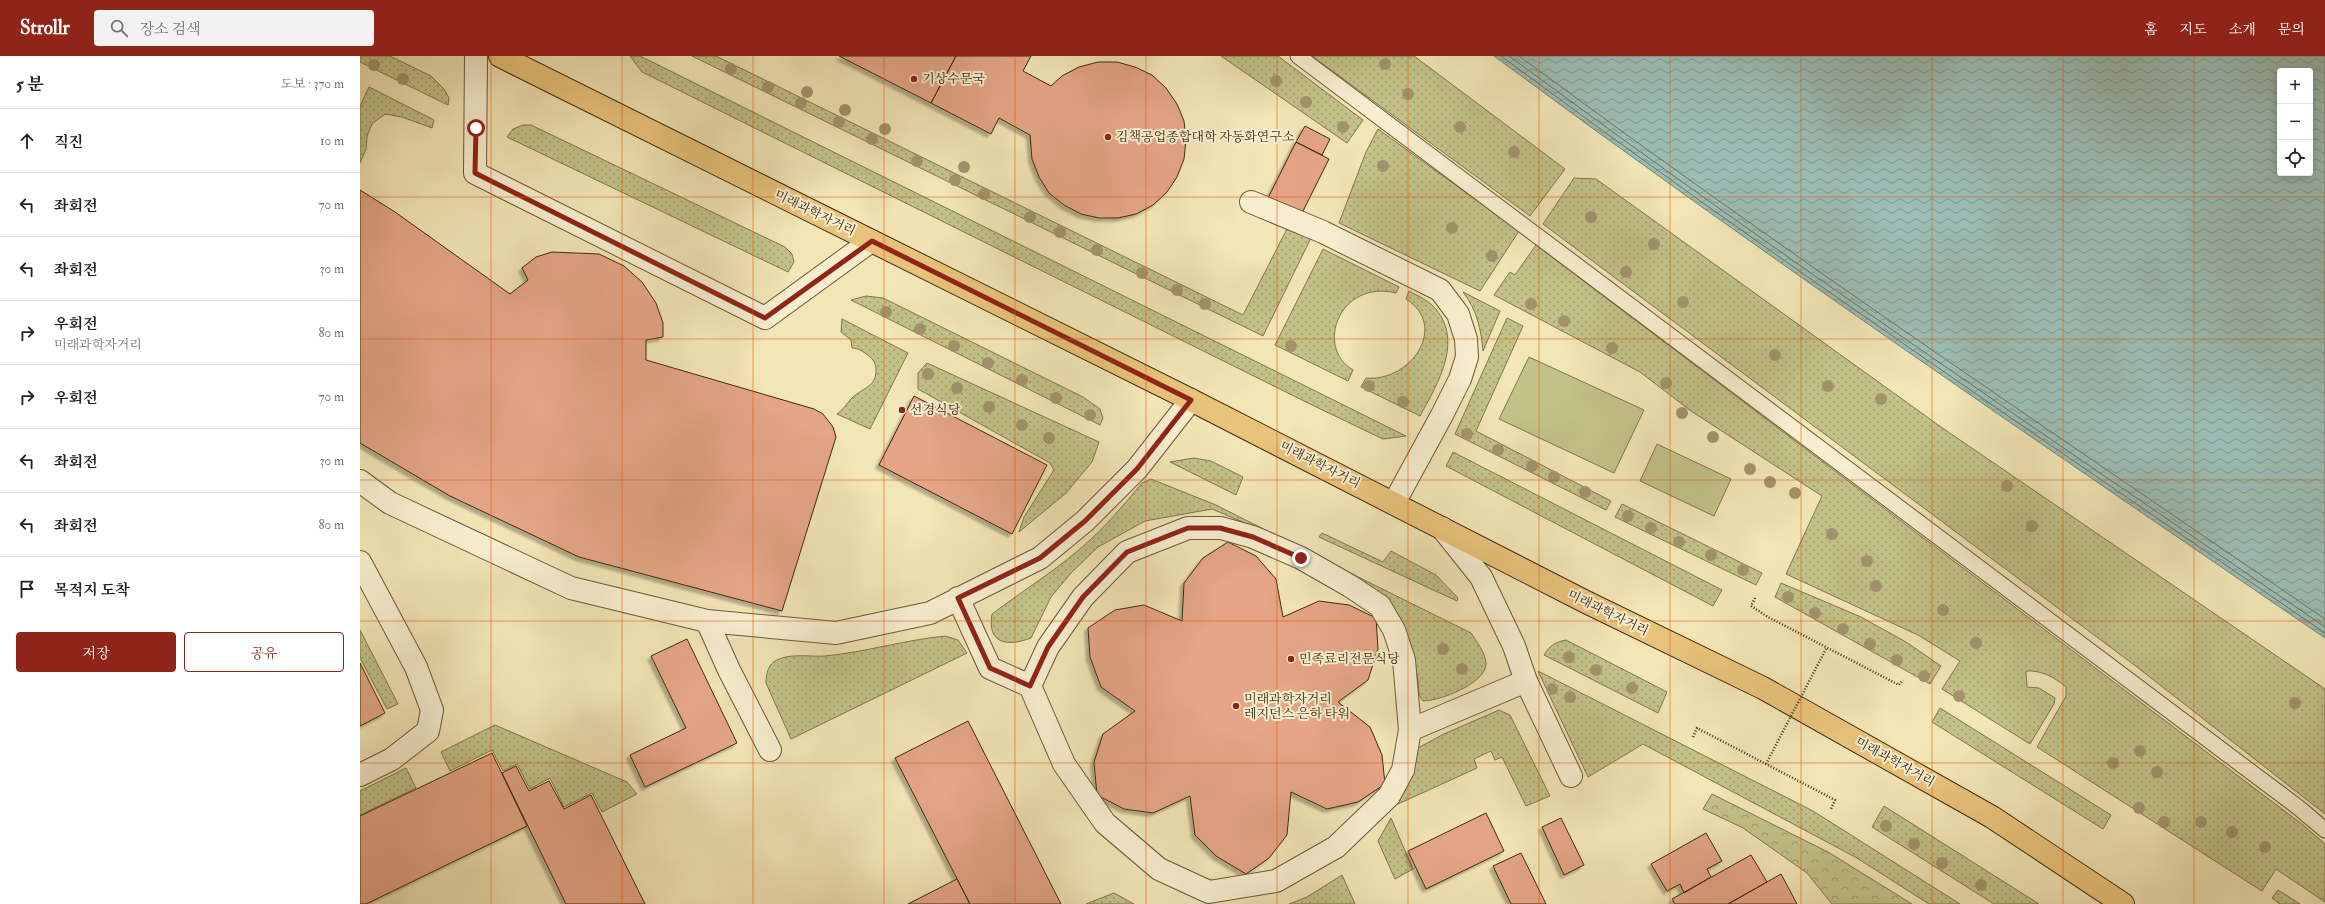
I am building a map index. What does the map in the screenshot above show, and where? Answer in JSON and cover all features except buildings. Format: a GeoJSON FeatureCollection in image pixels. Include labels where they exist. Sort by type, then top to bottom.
{"type":"FeatureCollection","features":[{"type":"Feature","properties":{"kind":"main road","name":"미래과학자거리"},"geometry":{"type":"LineString","coordinates":[[500,56],[1191,400],[1594,606],[1763,688],[1992,817],[2123,904]]}},
{"type":"Feature","properties":{"kind":"street"},"geometry":{"type":"LineString","coordinates":[[476,56],[475,173],[765,318],[872,241]]}},
{"type":"Feature","properties":{"kind":"street"},"geometry":{"type":"LineString","coordinates":[[1251,202],[1323,232],[1440,290],[1458,314],[1466,339],[1467,358],[1442,415],[1394,503]]}},
{"type":"Feature","properties":{"kind":"street"},"geometry":{"type":"LineString","coordinates":[[360,482],[390,503],[571,588],[707,621],[836,633],[930,613],[1040,558],[1085,521],[1137,469],[1191,400]]}},
{"type":"Feature","properties":{"kind":"street"},"geometry":{"type":"LineString","coordinates":[[958,598],[990,668],[1030,686],[1064,764],[1105,823],[1158,869],[1209,892],[1276,881],[1336,847],[1389,796],[1403,770],[1410,730],[1404,660],[1394,630],[1380,606],[1350,586],[1301,558],[1253,537],[1220,528],[1188,528],[1127,552],[1083,597],[1048,647],[1030,686]]}},
{"type":"Feature","properties":{"kind":"street"},"geometry":{"type":"LineString","coordinates":[[1442,528],[1481,577],[1514,646],[1526,681],[1571,776]]}},
{"type":"Feature","properties":{"kind":"street"},"geometry":{"type":"LineString","coordinates":[[360,562],[416,667],[432,710],[428,731],[392,759],[360,775]]}},
{"type":"Feature","properties":{"kind":"street"},"geometry":{"type":"LineString","coordinates":[[707,621],[729,670],[770,750]]}},
{"type":"Feature","properties":{"kind":"street"},"geometry":{"type":"LineString","coordinates":[[1410,730],[1526,681]]}},
{"type":"Feature","properties":{"kind":"lane"},"geometry":{"type":"LineString","coordinates":[[1298,56],[2050,619],[2299,808],[2325,830]]}},
{"type":"Feature","properties":{"kind":"path"},"geometry":{"type":"LineString","coordinates":[[1755,598],[1751,606],[1899,685],[1903,680]]}},
{"type":"Feature","properties":{"kind":"path"},"geometry":{"type":"LineString","coordinates":[[1766,764],[1827,647]]}},
{"type":"Feature","properties":{"kind":"path"},"geometry":{"type":"LineString","coordinates":[[1693,737],[1697,728],[1835,800],[1831,809]]}},
{"type":"Feature","properties":{"kind":"green space"},"geometry":{"type":"Polygon","coordinates":[[[360,56],[390,56],[431,76],[444,89],[449,98],[448,105],[360,62],[360,56]]]}},
{"type":"Feature","properties":{"kind":"green space"},"geometry":{"type":"Polygon","coordinates":[[[630,56],[640,56],[1406,436],[1383,439],[1310,404],[642,72],[630,56]]]}},
{"type":"Feature","properties":{"kind":"green space"},"geometry":{"type":"Polygon","coordinates":[[[692,56],[716,56],[1243,315],[1288,227],[1311,238],[1263,336],[692,56]]]}},
{"type":"Feature","properties":{"kind":"green space"},"geometry":{"type":"Polygon","coordinates":[[[1221,56],[1278,56],[1363,120],[1347,143],[1221,56]]]}},
{"type":"Feature","properties":{"kind":"green space"},"geometry":{"type":"Polygon","coordinates":[[[1312,56],[1414,56],[1565,169],[1530,216],[1312,56]]]}},
{"type":"Feature","properties":{"kind":"green space"},"geometry":{"type":"Polygon","coordinates":[[[369,87],[434,120],[432,128],[402,117],[385,114],[372,124],[367,136],[366,149],[360,163],[360,106],[369,87]]]}},
{"type":"Feature","properties":{"kind":"green space"},"geometry":{"type":"Polygon","coordinates":[[[523,125],[531,125],[785,247],[792,254],[794,262],[788,272],[507,137],[513,129],[523,125]]]}},
{"type":"Feature","properties":{"kind":"green space"},"geometry":{"type":"Polygon","coordinates":[[[1378,129],[1519,231],[1480,291],[1339,223],[1366,152],[1378,129]]]}},
{"type":"Feature","properties":{"kind":"green space"},"geometry":{"type":"Polygon","coordinates":[[[1574,178],[1596,179],[1941,427],[2325,689],[2325,814],[2137,667],[1543,224],[1574,178]]]}},
{"type":"Feature","properties":{"kind":"green space"},"geometry":{"type":"Polygon","coordinates":[[[1536,245],[2303,825],[2325,844],[2325,902],[2276,869],[2262,891],[2037,747],[2066,696],[2066,687],[2057,680],[2042,673],[2026,671],[2027,687],[2039,688],[2055,698],[2054,704],[2030,744],[1942,689],[1960,661],[1918,635],[1786,574],[1822,496],[1691,411],[1640,372],[1494,295],[1510,272],[1515,275],[1536,245]]]}},
{"type":"Feature","properties":{"kind":"green space"},"geometry":{"type":"Polygon","coordinates":[[[1323,249],[1399,287],[1396,293],[1376,291],[1360,296],[1348,305],[1339,318],[1335,332],[1335,346],[1341,360],[1353,370],[1348,381],[1275,345],[1323,249]]]}},
{"type":"Feature","properties":{"kind":"green space"},"geometry":{"type":"Polygon","coordinates":[[[1409,291],[1433,306],[1442,319],[1447,332],[1448,347],[1445,361],[1434,390],[1420,416],[1361,387],[1366,378],[1382,377],[1397,371],[1410,362],[1419,350],[1424,337],[1424,323],[1418,310],[1406,299],[1409,291]]]}},
{"type":"Feature","properties":{"kind":"green space"},"geometry":{"type":"Polygon","coordinates":[[[1463,292],[1500,311],[1483,351],[1478,320],[1472,306],[1463,292]]]}},
{"type":"Feature","properties":{"kind":"green space"},"geometry":{"type":"Polygon","coordinates":[[[866,296],[883,298],[1083,397],[1100,409],[1103,418],[1100,425],[851,300],[866,296]]]}},
{"type":"Feature","properties":{"kind":"green space"},"geometry":{"type":"Polygon","coordinates":[[[1507,318],[1523,326],[1476,431],[1611,501],[1606,510],[1455,434],[1507,318]]]}},
{"type":"Feature","properties":{"kind":"green space"},"geometry":{"type":"Polygon","coordinates":[[[842,319],[908,353],[870,429],[837,414],[852,398],[874,380],[876,375],[875,363],[872,359],[861,350],[852,348],[851,340],[841,332],[842,319]]]}},
{"type":"Feature","properties":{"kind":"green space"},"geometry":{"type":"Polygon","coordinates":[[[1529,357],[1644,410],[1614,473],[1499,419],[1529,357]]]}},
{"type":"Feature","properties":{"kind":"green space"},"geometry":{"type":"Polygon","coordinates":[[[927,363],[1099,442],[1092,462],[1066,493],[1019,532],[1024,517],[1054,470],[1050,463],[918,389],[918,373],[927,363]]]}},
{"type":"Feature","properties":{"kind":"green space"},"geometry":{"type":"Polygon","coordinates":[[[1657,444],[1731,479],[1714,516],[1640,481],[1657,444]]]}},
{"type":"Feature","properties":{"kind":"green space"},"geometry":{"type":"Polygon","coordinates":[[[1453,452],[1722,590],[1713,606],[1446,466],[1453,452]]]}},
{"type":"Feature","properties":{"kind":"green space"},"geometry":{"type":"Polygon","coordinates":[[[1194,458],[1211,461],[1243,477],[1236,495],[1170,462],[1194,458]]]}},
{"type":"Feature","properties":{"kind":"green space"},"geometry":{"type":"Polygon","coordinates":[[[1151,479],[1216,505],[1287,541],[1285,545],[1243,522],[1212,509],[1145,521],[1098,547],[1071,573],[1051,597],[1031,638],[1022,641],[1007,642],[1001,641],[996,637],[991,624],[992,614],[1079,550],[1104,527],[1142,483],[1151,479]]]}},
{"type":"Feature","properties":{"kind":"green space"},"geometry":{"type":"Polygon","coordinates":[[[1622,504],[1762,573],[1756,585],[1615,517],[1622,504]]]}},
{"type":"Feature","properties":{"kind":"green space"},"geometry":{"type":"Polygon","coordinates":[[[1322,533],[1383,562],[1391,551],[1436,575],[1458,598],[1457,601],[1319,537],[1322,533]]]}},
{"type":"Feature","properties":{"kind":"green space"},"geometry":{"type":"Polygon","coordinates":[[[1314,555],[1471,633],[1486,660],[1484,671],[1479,678],[1461,690],[1440,698],[1423,701],[1419,695],[1418,679],[1412,654],[1314,555]]]}},
{"type":"Feature","properties":{"kind":"green space"},"geometry":{"type":"Polygon","coordinates":[[[1781,583],[1861,617],[1906,642],[1941,666],[1930,684],[1775,597],[1781,583]]]}},
{"type":"Feature","properties":{"kind":"green space"},"geometry":{"type":"Polygon","coordinates":[[[360,630],[398,704],[387,709],[360,658],[360,630]]]}},
{"type":"Feature","properties":{"kind":"green space"},"geometry":{"type":"Polygon","coordinates":[[[945,636],[958,640],[967,653],[791,739],[766,683],[766,676],[771,664],[782,658],[788,657],[840,654],[945,636]]]}},
{"type":"Feature","properties":{"kind":"green space"},"geometry":{"type":"Polygon","coordinates":[[[1566,640],[1667,692],[1658,713],[1544,655],[1554,644],[1566,640]]]}},
{"type":"Feature","properties":{"kind":"green space"},"geometry":{"type":"Polygon","coordinates":[[[1538,671],[1813,811],[1960,904],[1929,904],[1857,858],[1643,744],[1588,777],[1538,671]]]}},
{"type":"Feature","properties":{"kind":"green space"},"geometry":{"type":"Polygon","coordinates":[[[1940,708],[2111,815],[2103,829],[1932,722],[1940,708]]]}},
{"type":"Feature","properties":{"kind":"green space"},"geometry":{"type":"Polygon","coordinates":[[[1499,710],[1510,715],[1550,796],[1526,806],[1502,757],[1495,760],[1491,751],[1474,759],[1477,768],[1398,804],[1416,749],[1444,734],[1499,710]]]}},
{"type":"Feature","properties":{"kind":"green space"},"geometry":{"type":"Polygon","coordinates":[[[495,725],[627,782],[637,794],[602,812],[592,793],[564,807],[550,778],[530,789],[517,764],[503,771],[492,750],[450,771],[441,752],[495,725]]]}},
{"type":"Feature","properties":{"kind":"green space"},"geometry":{"type":"Polygon","coordinates":[[[406,768],[416,788],[360,815],[360,791],[406,768]]]}},
{"type":"Feature","properties":{"kind":"green space"},"geometry":{"type":"Polygon","coordinates":[[[1712,794],[1828,852],[1912,904],[1832,904],[1807,873],[1743,828],[1703,809],[1712,794]]]}},
{"type":"Feature","properties":{"kind":"green space"},"geometry":{"type":"Polygon","coordinates":[[[1884,806],[2039,904],[1994,904],[1872,827],[1884,806]]]}},
{"type":"Feature","properties":{"kind":"green space"},"geometry":{"type":"Polygon","coordinates":[[[1391,818],[1413,869],[1395,879],[1378,841],[1391,818]]]}},
{"type":"Feature","properties":{"kind":"green space"},"geometry":{"type":"Polygon","coordinates":[[[1342,875],[1355,904],[1289,904],[1307,897],[1342,875]]]}},
{"type":"Feature","properties":{"kind":"green space"},"geometry":{"type":"Polygon","coordinates":[[[2278,890],[2300,904],[2280,904],[2272,898],[2278,890]]]}},
{"type":"Feature","properties":{"kind":"green space"},"geometry":{"type":"Polygon","coordinates":[[[1114,893],[1134,904],[1086,904],[1114,893]]]}},
{"type":"Feature","properties":{"kind":"water"},"geometry":{"type":"Polygon","coordinates":[[[1494,56],[2325,56],[2325,638],[1906,351],[1699,205],[1494,56]]]}},
{"type":"Feature","properties":{"kind":"place","name":"기상수문국"},"geometry":{"type":"Point","coordinates":[914,79]}},
{"type":"Feature","properties":{"kind":"place","name":"김책공업종합대학 자동화연구소"},"geometry":{"type":"Point","coordinates":[1108,137]}},
{"type":"Feature","properties":{"kind":"place","name":"선경식당"},"geometry":{"type":"Point","coordinates":[902,410]}},
{"type":"Feature","properties":{"kind":"place","name":"민족료리전문식당"},"geometry":{"type":"Point","coordinates":[1291,659]}},
{"type":"Feature","properties":{"kind":"place","name":"미래과학자거리 레지던스 은하 타워"},"geometry":{"type":"Point","coordinates":[1236,706]}},
{"type":"Feature","properties":{"kind":"route"},"geometry":{"type":"LineString","coordinates":[[476,128],[475,173],[765,318],[872,241],[1191,400],[1137,469],[1085,521],[1040,558],[958,598],[990,668],[1030,686],[1048,647],[1083,597],[1127,552],[1188,528],[1220,528],[1253,537],[1301,558]]}}]}
